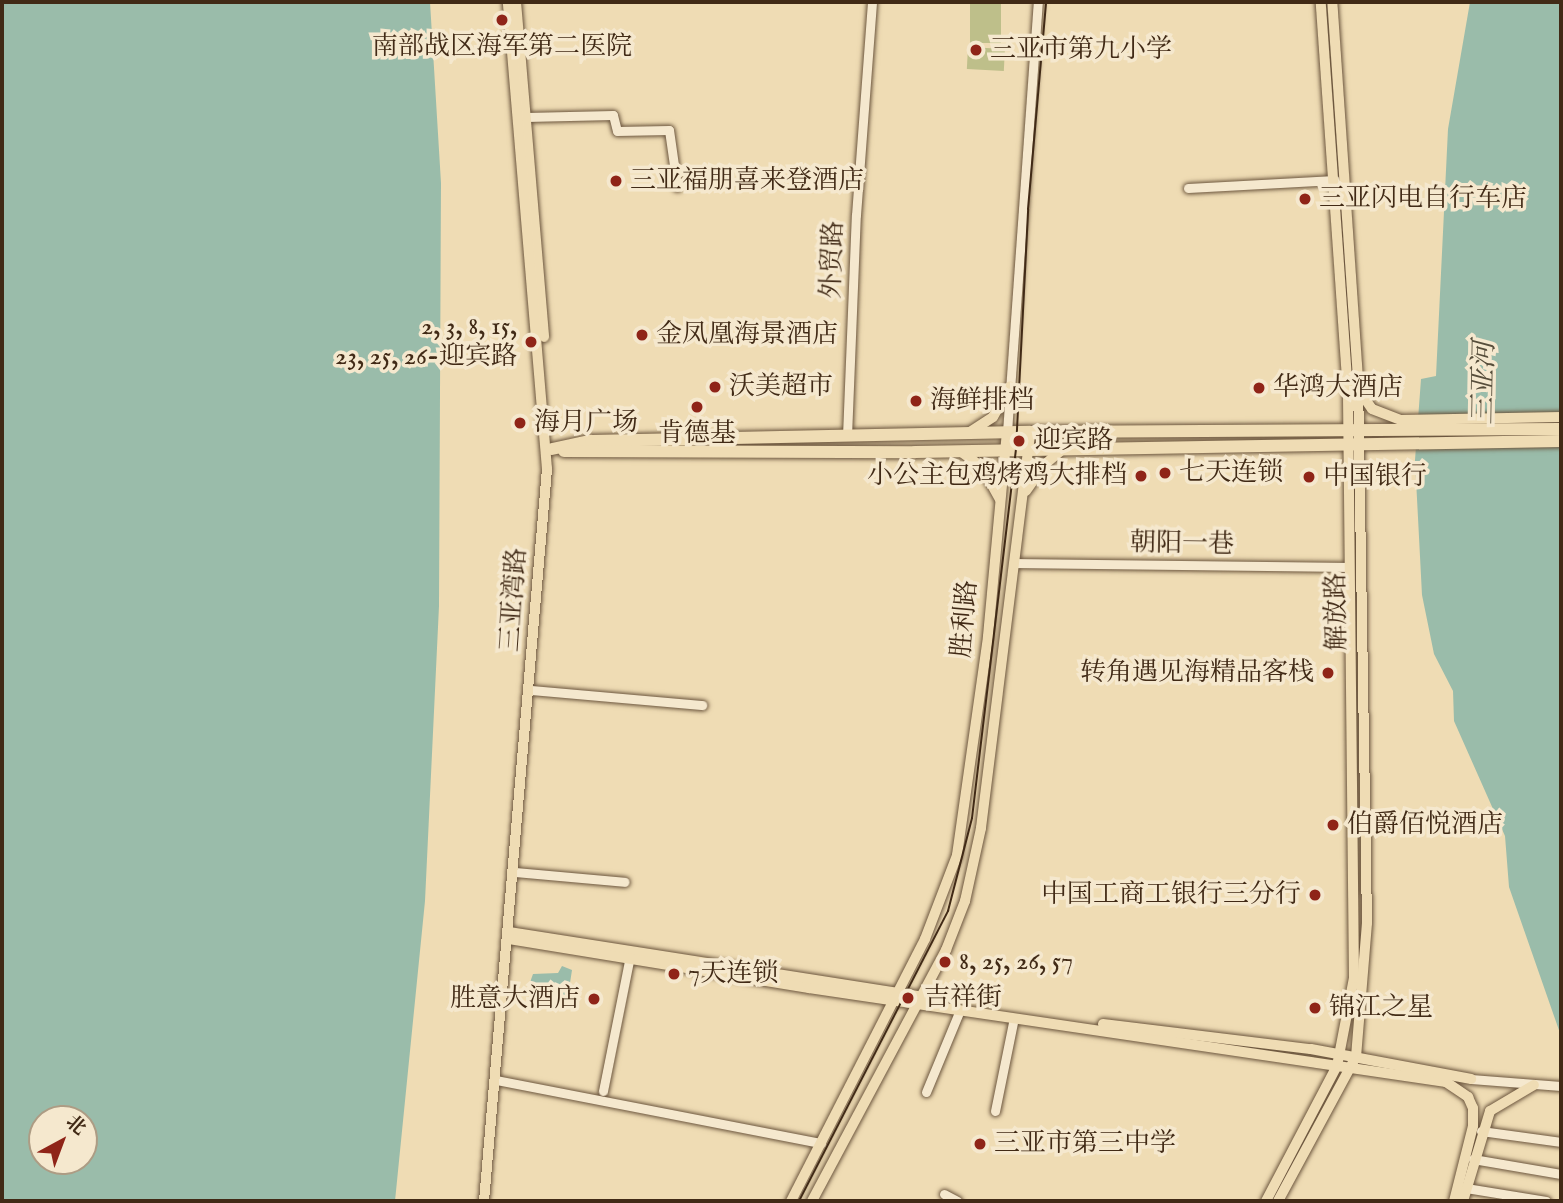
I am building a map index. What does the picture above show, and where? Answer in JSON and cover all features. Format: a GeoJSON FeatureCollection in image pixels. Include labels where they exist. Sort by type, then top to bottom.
{"type":"FeatureCollection","features":[{"type":"Feature","properties":{"kind":"highway"},"geometry":{"type":"LineString","coordinates":[[549,450],[591,441],[1007,432],[1352,429],[1401,425],[1561,429]]}},
{"type":"Feature","properties":{"kind":"highway"},"geometry":{"type":"LineString","coordinates":[[549,450],[593,454],[961,451],[1561,441]]}},
{"type":"Feature","properties":{"kind":"main road","name":"三亚湾路"},"geometry":{"type":"LineString","coordinates":[[508,2],[549,450]]}},
{"type":"Feature","properties":{"kind":"main road","name":"三亚湾路"},"geometry":{"type":"LineString","coordinates":[[484,1201],[549,450],[516,2]]}},
{"type":"Feature","properties":{"kind":"main road","name":"解放路"},"geometry":{"type":"LineString","coordinates":[[1278,1201],[1356,1057],[1367,923],[1352,429],[1321,2]]}},
{"type":"Feature","properties":{"kind":"main road","name":"解放路"},"geometry":{"type":"LineString","coordinates":[[1332,2],[1358,389],[1352,429]]}},
{"type":"Feature","properties":{"kind":"main road"},"geometry":{"type":"LineString","coordinates":[[965,433],[993,418],[1010,386]]}},
{"type":"Feature","properties":{"kind":"main road"},"geometry":{"type":"LineString","coordinates":[[1358,389],[1372,409],[1401,425],[1561,417]]}},
{"type":"Feature","properties":{"kind":"main road","name":"胜利路"},"geometry":{"type":"LineString","coordinates":[[790,1201],[937,912],[957,855],[988,636],[1007,432]]}},
{"type":"Feature","properties":{"kind":"main road","name":"胜利路"},"geometry":{"type":"LineString","coordinates":[[811,1201],[919,1001],[955,928],[977,854],[1016,563],[1030,432]]}},
{"type":"Feature","properties":{"kind":"main road","name":"解放路"},"geometry":{"type":"LineString","coordinates":[[1266,1201],[1337,1066],[1354,978],[1348,567],[1352,444]]}},
{"type":"Feature","properties":{"kind":"main road"},"geometry":{"type":"LineString","coordinates":[[1023,497],[1044,465],[1064,448]]}},
{"type":"Feature","properties":{"kind":"main road"},"geometry":{"type":"LineString","coordinates":[[961,451],[982,467],[1000,501]]}},
{"type":"Feature","properties":{"kind":"main road"},"geometry":{"type":"LineString","coordinates":[[509,936],[919,1001],[1340,1054],[1472,1079]]}},
{"type":"Feature","properties":{"kind":"main road"},"geometry":{"type":"LineString","coordinates":[[509,936],[629,961],[894,997]]}},
{"type":"Feature","properties":{"kind":"main road"},"geometry":{"type":"LineString","coordinates":[[919,1001],[960,1010],[1446,1082],[1468,1097],[1473,1126],[1454,1201]]}},
{"type":"Feature","properties":{"kind":"main road"},"geometry":{"type":"LineString","coordinates":[[1463,1201],[1481,1131],[1490,1111],[1540,1086]]}},
{"type":"Feature","properties":{"kind":"street","name":"外贸路"},"geometry":{"type":"LineString","coordinates":[[847,436],[856,215],[872,2]]}},
{"type":"Feature","properties":{"kind":"street","name":"胜利路"},"geometry":{"type":"LineString","coordinates":[[1007,432],[1038,2]]}},
{"type":"Feature","properties":{"kind":"street"},"geometry":{"type":"LineString","coordinates":[[526,117],[613,115],[617,131],[669,130],[677,186]]}},
{"type":"Feature","properties":{"kind":"street"},"geometry":{"type":"LineString","coordinates":[[1188,188],[1335,180]]}},
{"type":"Feature","properties":{"kind":"street","name":"朝阳一巷"},"geometry":{"type":"LineString","coordinates":[[1016,563],[1348,567]]}},
{"type":"Feature","properties":{"kind":"street"},"geometry":{"type":"LineString","coordinates":[[530,690],[702,705]]}},
{"type":"Feature","properties":{"kind":"street"},"geometry":{"type":"LineString","coordinates":[[514,872],[625,882]]}},
{"type":"Feature","properties":{"kind":"street"},"geometry":{"type":"LineString","coordinates":[[603,1091],[629,961]]}},
{"type":"Feature","properties":{"kind":"street"},"geometry":{"type":"LineString","coordinates":[[926,1092],[960,1010]]}},
{"type":"Feature","properties":{"kind":"street"},"geometry":{"type":"LineString","coordinates":[[995,1111],[1014,1018]]}},
{"type":"Feature","properties":{"kind":"street"},"geometry":{"type":"LineString","coordinates":[[1472,1079],[1561,1086]]}},
{"type":"Feature","properties":{"kind":"street"},"geometry":{"type":"LineString","coordinates":[[496,1080],[821,1143]]}},
{"type":"Feature","properties":{"kind":"street"},"geometry":{"type":"LineString","coordinates":[[1481,1131],[1561,1142]]}},
{"type":"Feature","properties":{"kind":"street"},"geometry":{"type":"LineString","coordinates":[[1473,1159],[1561,1174]]}},
{"type":"Feature","properties":{"kind":"street"},"geometry":{"type":"LineString","coordinates":[[1466,1188],[1546,1201]]}},
{"type":"Feature","properties":{"kind":"street"},"geometry":{"type":"LineString","coordinates":[[944,1194],[957,1201]]}},
{"type":"Feature","properties":{"kind":"green space"},"geometry":{"type":"Polygon","coordinates":[[[970,2],[1001,2],[1001,43],[970,43],[970,2]]]}},
{"type":"Feature","properties":{"kind":"green space"},"geometry":{"type":"Polygon","coordinates":[[[968,47],[1005,49],[1004,71],[967,69],[968,47]]]}},
{"type":"Feature","properties":{"kind":"water"},"geometry":{"type":"Polygon","coordinates":[[[2,2],[430,2],[441,183],[439,606],[425,901],[395,1201],[2,1201],[2,2]]]}},
{"type":"Feature","properties":{"kind":"water","name":"三亚河"},"geometry":{"type":"Polygon","coordinates":[[[1470,2],[1561,2],[1561,1036],[1509,887],[1505,836],[1454,721],[1453,691],[1434,654],[1422,595],[1415,460],[1421,379],[1436,376],[1448,129],[1470,2]]]}},
{"type":"Feature","properties":{"kind":"water"},"geometry":{"type":"Polygon","coordinates":[[[562,966],[572,970],[568,996],[528,988],[533,974],[558,973],[562,966]]]}},
{"type":"Feature","properties":{"kind":"tram line"},"geometry":{"type":"LineString","coordinates":[[799,1201],[948,911],[972,818],[1016,449],[1028,209],[1046,2]]}},
{"type":"Feature","properties":{"kind":"place","name":"南部战区海军第二医院"},"geometry":{"type":"Point","coordinates":[502,20]}},
{"type":"Feature","properties":{"kind":"place","name":"三亚市第九小学"},"geometry":{"type":"Point","coordinates":[976,50]}},
{"type":"Feature","properties":{"kind":"place","name":"三亚福朋喜来登酒店"},"geometry":{"type":"Point","coordinates":[616,181]}},
{"type":"Feature","properties":{"kind":"place","name":"三亚闪电自行车店"},"geometry":{"type":"Point","coordinates":[1305,199]}},
{"type":"Feature","properties":{"kind":"place","name":"金凤凰海景酒店"},"geometry":{"type":"Point","coordinates":[642,335]}},
{"type":"Feature","properties":{"kind":"place","name":"2, 3, 8, 15, 23, 25, 26-迎宾路"},"geometry":{"type":"Point","coordinates":[531,342]}},
{"type":"Feature","properties":{"kind":"place","name":"沃美超市"},"geometry":{"type":"Point","coordinates":[715,387]}},
{"type":"Feature","properties":{"kind":"place","name":"华鸿大酒店"},"geometry":{"type":"Point","coordinates":[1259,388]}},
{"type":"Feature","properties":{"kind":"place","name":"海鲜排档"},"geometry":{"type":"Point","coordinates":[916,401]}},
{"type":"Feature","properties":{"kind":"place","name":"肯德基"},"geometry":{"type":"Point","coordinates":[697,407]}},
{"type":"Feature","properties":{"kind":"place","name":"海月广场"},"geometry":{"type":"Point","coordinates":[520,423]}},
{"type":"Feature","properties":{"kind":"place","name":"迎宾路"},"geometry":{"type":"Point","coordinates":[1019,441]}},
{"type":"Feature","properties":{"kind":"place","name":"七天连锁"},"geometry":{"type":"Point","coordinates":[1165,473]}},
{"type":"Feature","properties":{"kind":"place","name":"小公主包鸡烤鸡大排档"},"geometry":{"type":"Point","coordinates":[1141,476]}},
{"type":"Feature","properties":{"kind":"place","name":"中国银行"},"geometry":{"type":"Point","coordinates":[1309,477]}},
{"type":"Feature","properties":{"kind":"place","name":"转角遇见海精品客栈"},"geometry":{"type":"Point","coordinates":[1328,673]}},
{"type":"Feature","properties":{"kind":"place","name":"伯爵佰悦酒店"},"geometry":{"type":"Point","coordinates":[1333,825]}},
{"type":"Feature","properties":{"kind":"place","name":"中国工商工银行三分行"},"geometry":{"type":"Point","coordinates":[1315,895]}},
{"type":"Feature","properties":{"kind":"place","name":"8, 25, 26, 57"},"geometry":{"type":"Point","coordinates":[945,962]}},
{"type":"Feature","properties":{"kind":"place","name":"7天连锁"},"geometry":{"type":"Point","coordinates":[674,974]}},
{"type":"Feature","properties":{"kind":"place","name":"吉祥街"},"geometry":{"type":"Point","coordinates":[908,998]}},
{"type":"Feature","properties":{"kind":"place","name":"胜意大酒店"},"geometry":{"type":"Point","coordinates":[594,999]}},
{"type":"Feature","properties":{"kind":"place","name":"锦江之星"},"geometry":{"type":"Point","coordinates":[1315,1008]}},
{"type":"Feature","properties":{"kind":"place","name":"三亚市第三中学"},"geometry":{"type":"Point","coordinates":[980,1144]}}]}
